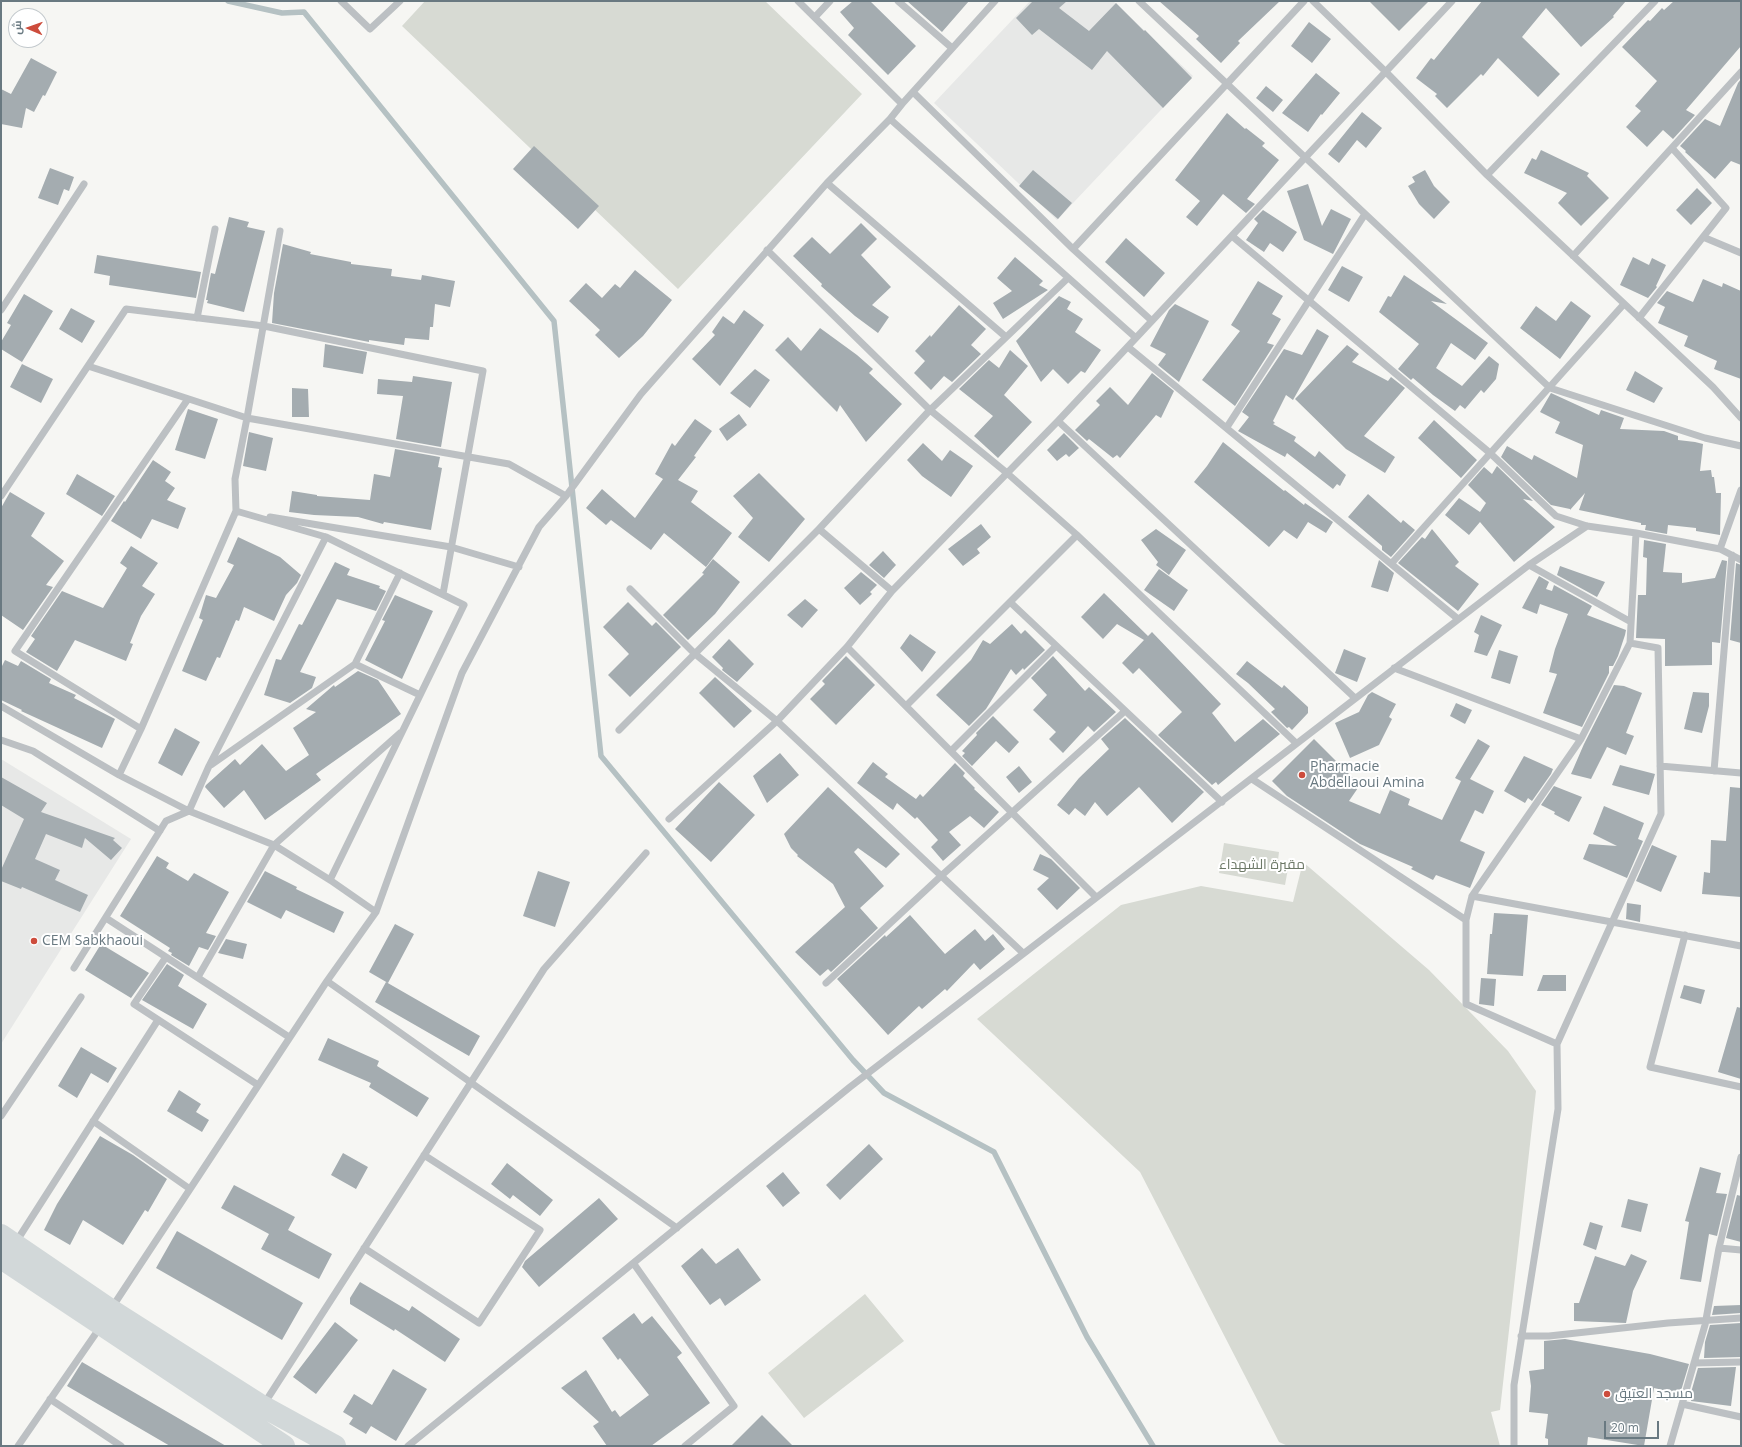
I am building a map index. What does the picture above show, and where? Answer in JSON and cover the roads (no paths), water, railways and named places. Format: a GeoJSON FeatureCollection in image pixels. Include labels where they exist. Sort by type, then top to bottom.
{"type":"FeatureCollection","features":[{"type":"Feature","properties":{"kind":"main road"},"geometry":{"type":"LineString","coordinates":[[6,1246],[284,1446]]}},
{"type":"Feature","properties":{"kind":"main road"},"geometry":{"type":"LineString","coordinates":[[106,1317],[335,1446]]}},
{"type":"Feature","properties":{"kind":"street"},"geometry":{"type":"LineString","coordinates":[[341,1],[370,29],[400,1]]}},
{"type":"Feature","properties":{"kind":"street"},"geometry":{"type":"LineString","coordinates":[[798,1],[902,104]]}},
{"type":"Feature","properties":{"kind":"street"},"geometry":{"type":"LineString","coordinates":[[815,17],[830,1]]}},
{"type":"Feature","properties":{"kind":"street"},"geometry":{"type":"LineString","coordinates":[[898,1],[952,48]]}},
{"type":"Feature","properties":{"kind":"street"},"geometry":{"type":"LineString","coordinates":[[18,1446],[106,1317],[327,981],[376,912],[462,673],[539,527],[566,496],[641,394],[827,183],[890,119],[995,1]]}},
{"type":"Feature","properties":{"kind":"street"},"geometry":{"type":"LineString","coordinates":[[1139,1],[1550,388],[1705,438],[1741,446]]}},
{"type":"Feature","properties":{"kind":"street"},"geometry":{"type":"LineString","coordinates":[[1073,249],[1304,1]]}},
{"type":"Feature","properties":{"kind":"street"},"geometry":{"type":"LineString","coordinates":[[1313,1],[1386,72],[1487,175],[1713,387],[1741,418]]}},
{"type":"Feature","properties":{"kind":"street"},"geometry":{"type":"LineString","coordinates":[[669,819],[777,721],[847,647],[892,591],[1058,421],[1452,1]]}},
{"type":"Feature","properties":{"kind":"street"},"geometry":{"type":"LineString","coordinates":[[1487,175],[1655,1]]}},
{"type":"Feature","properties":{"kind":"street"},"geometry":{"type":"LineString","coordinates":[[1573,256],[1741,72]]}},
{"type":"Feature","properties":{"kind":"street"},"geometry":{"type":"LineString","coordinates":[[913,92],[1073,249],[1152,321]]}},
{"type":"Feature","properties":{"kind":"street"},"geometry":{"type":"LineString","coordinates":[[890,119],[1136,338]]}},
{"type":"Feature","properties":{"kind":"street"},"geometry":{"type":"LineString","coordinates":[[1639,318],[1726,208],[1672,148]]}},
{"type":"Feature","properties":{"kind":"street"},"geometry":{"type":"LineString","coordinates":[[827,183],[1006,337]]}},
{"type":"Feature","properties":{"kind":"street"},"geometry":{"type":"LineString","coordinates":[[1,310],[84,184]]}},
{"type":"Feature","properties":{"kind":"street"},"geometry":{"type":"LineString","coordinates":[[1228,427],[1365,214]]}},
{"type":"Feature","properties":{"kind":"street"},"geometry":{"type":"LineString","coordinates":[[197,318],[215,229]]}},
{"type":"Feature","properties":{"kind":"street"},"geometry":{"type":"LineString","coordinates":[[119,775],[141,730],[236,512],[235,479],[264,326],[280,231]]}},
{"type":"Feature","properties":{"kind":"street"},"geometry":{"type":"LineString","coordinates":[[1232,236],[1490,453],[1556,516],[1587,526],[1636,532],[1720,549],[1741,560]]}},
{"type":"Feature","properties":{"kind":"street"},"geometry":{"type":"LineString","coordinates":[[1703,237],[1741,252]]}},
{"type":"Feature","properties":{"kind":"street"},"geometry":{"type":"LineString","coordinates":[[767,250],[930,410],[1007,473],[1077,535],[1296,743]]}},
{"type":"Feature","properties":{"kind":"street"},"geometry":{"type":"LineString","coordinates":[[619,730],[819,529],[930,410],[1068,278]]}},
{"type":"Feature","properties":{"kind":"street"},"geometry":{"type":"LineString","coordinates":[[1391,564],[1624,304]]}},
{"type":"Feature","properties":{"kind":"street"},"geometry":{"type":"LineString","coordinates":[[1,496],[126,309],[264,326],[483,371],[443,594]]}},
{"type":"Feature","properties":{"kind":"street"},"geometry":{"type":"LineString","coordinates":[[1128,347],[1228,427],[1458,619]]}},
{"type":"Feature","properties":{"kind":"street"},"geometry":{"type":"LineString","coordinates":[[88,366],[247,418],[509,464],[566,496]]}},
{"type":"Feature","properties":{"kind":"street"},"geometry":{"type":"LineString","coordinates":[[141,730],[15,651],[188,399]]}},
{"type":"Feature","properties":{"kind":"street"},"geometry":{"type":"LineString","coordinates":[[1058,421],[1355,698]]}},
{"type":"Feature","properties":{"kind":"street"},"geometry":{"type":"LineString","coordinates":[[1720,549],[1741,490]]}},
{"type":"Feature","properties":{"kind":"street"},"geometry":{"type":"LineString","coordinates":[[236,512],[326,537],[464,605],[330,880]]}},
{"type":"Feature","properties":{"kind":"street"},"geometry":{"type":"LineString","coordinates":[[236,512],[451,547],[519,566]]}},
{"type":"Feature","properties":{"kind":"street"},"geometry":{"type":"LineString","coordinates":[[408,1446],[634,1264],[850,1087],[1528,565],[1587,526]]}},
{"type":"Feature","properties":{"kind":"street"},"geometry":{"type":"LineString","coordinates":[[819,529],[892,591]]}},
{"type":"Feature","properties":{"kind":"street"},"geometry":{"type":"LineString","coordinates":[[1558,1044],[1466,1004],[1466,920],[1472,896],[1581,739],[1630,643],[1636,532]]}},
{"type":"Feature","properties":{"kind":"street"},"geometry":{"type":"LineString","coordinates":[[906,706],[1077,535]]}},
{"type":"Feature","properties":{"kind":"street"},"geometry":{"type":"LineString","coordinates":[[74,968],[166,821],[189,811],[209,766],[326,537]]}},
{"type":"Feature","properties":{"kind":"street"},"geometry":{"type":"LineString","coordinates":[[1714,771],[1732,556]]}},
{"type":"Feature","properties":{"kind":"street"},"geometry":{"type":"LineString","coordinates":[[1528,565],[1631,622]]}},
{"type":"Feature","properties":{"kind":"street"},"geometry":{"type":"LineString","coordinates":[[209,766],[356,664],[400,573]]}},
{"type":"Feature","properties":{"kind":"street"},"geometry":{"type":"LineString","coordinates":[[630,589],[694,653],[777,721],[1023,953]]}},
{"type":"Feature","properties":{"kind":"street"},"geometry":{"type":"LineString","coordinates":[[1010,602],[1222,802]]}},
{"type":"Feature","properties":{"kind":"street"},"geometry":{"type":"LineString","coordinates":[[1514,1446],[1514,1385],[1558,1109],[1558,1044],[1611,922],[1661,814],[1658,648],[1630,643]]}},
{"type":"Feature","properties":{"kind":"street"},"geometry":{"type":"LineString","coordinates":[[951,751],[1056,646]]}},
{"type":"Feature","properties":{"kind":"street"},"geometry":{"type":"LineString","coordinates":[[847,647],[1096,897]]}},
{"type":"Feature","properties":{"kind":"street"},"geometry":{"type":"LineString","coordinates":[[356,664],[420,695]]}},
{"type":"Feature","properties":{"kind":"street"},"geometry":{"type":"LineString","coordinates":[[1394,668],[1581,739]]}},
{"type":"Feature","properties":{"kind":"street"},"geometry":{"type":"LineString","coordinates":[[1,706],[119,775],[189,811],[274,844],[376,912]]}},
{"type":"Feature","properties":{"kind":"street"},"geometry":{"type":"LineString","coordinates":[[826,983],[941,876],[1125,711]]}},
{"type":"Feature","properties":{"kind":"street"},"geometry":{"type":"LineString","coordinates":[[198,977],[274,844],[403,730]]}},
{"type":"Feature","properties":{"kind":"street"},"geometry":{"type":"LineString","coordinates":[[1,740],[33,751],[160,831]]}},
{"type":"Feature","properties":{"kind":"street"},"geometry":{"type":"LineString","coordinates":[[1660,766],[1741,773]]}},
{"type":"Feature","properties":{"kind":"street"},"geometry":{"type":"LineString","coordinates":[[1252,779],[1466,920]]}},
{"type":"Feature","properties":{"kind":"street"},"geometry":{"type":"LineString","coordinates":[[262,1406],[544,969],[646,854]]}},
{"type":"Feature","properties":{"kind":"street"},"geometry":{"type":"LineString","coordinates":[[1472,896],[1741,946]]}},
{"type":"Feature","properties":{"kind":"street"},"geometry":{"type":"LineString","coordinates":[[106,918],[290,1038]]}},
{"type":"Feature","properties":{"kind":"street"},"geometry":{"type":"LineString","coordinates":[[1685,935],[1650,1067],[1741,1087]]}},
{"type":"Feature","properties":{"kind":"street"},"geometry":{"type":"LineString","coordinates":[[166,957],[134,1004],[258,1085]]}},
{"type":"Feature","properties":{"kind":"street"},"geometry":{"type":"LineString","coordinates":[[327,981],[677,1228]]}},
{"type":"Feature","properties":{"kind":"street"},"geometry":{"type":"LineString","coordinates":[[1,1116],[81,997]]}},
{"type":"Feature","properties":{"kind":"street"},"geometry":{"type":"LineString","coordinates":[[6,1246],[93,1121],[158,1020]]}},
{"type":"Feature","properties":{"kind":"street"},"geometry":{"type":"LineString","coordinates":[[93,1121],[190,1189]]}},
{"type":"Feature","properties":{"kind":"street"},"geometry":{"type":"LineString","coordinates":[[364,1248],[479,1323],[540,1230],[424,1155]]}},
{"type":"Feature","properties":{"kind":"street"},"geometry":{"type":"LineString","coordinates":[[1670,1446],[1706,1322],[1719,1248],[1740,1161]]}},
{"type":"Feature","properties":{"kind":"street"},"geometry":{"type":"LineString","coordinates":[[1719,1248],[1741,1250]]}},
{"type":"Feature","properties":{"kind":"street"},"geometry":{"type":"LineString","coordinates":[[634,1264],[734,1406],[685,1446]]}},
{"type":"Feature","properties":{"kind":"street"},"geometry":{"type":"LineString","coordinates":[[1521,1336],[1549,1336],[1668,1323],[1706,1322],[1741,1318]]}},
{"type":"Feature","properties":{"kind":"street"},"geometry":{"type":"LineString","coordinates":[[1694,1363],[1741,1362]]}},
{"type":"Feature","properties":{"kind":"street"},"geometry":{"type":"LineString","coordinates":[[50,1399],[121,1446]]}},
{"type":"Feature","properties":{"kind":"street"},"geometry":{"type":"LineString","coordinates":[[1682,1404],[1741,1417]]}},
{"type":"Feature","properties":{"kind":"waterway"},"geometry":{"type":"LineString","coordinates":[[228,1],[282,13],[304,12],[554,321],[601,756],[853,1060],[884,1093],[994,1152],[1087,1337],[1153,1446]]}},
{"type":"Feature","properties":{"kind":"place","name":"Pharmacie Abdellaoui Amina"},"geometry":{"type":"Point","coordinates":[1302,775]}},
{"type":"Feature","properties":{"kind":"place","name":"CEM Sabkhaoui"},"geometry":{"type":"Point","coordinates":[34,941]}},
{"type":"Feature","properties":{"kind":"place","name":"مسجد العتيق"},"geometry":{"type":"Point","coordinates":[1607,1394]}},
{"type":"Feature","properties":{"kind":"park label","name":"مقبرة الشهداء"},"geometry":{"type":"Point","coordinates":[1262,865]}}]}
